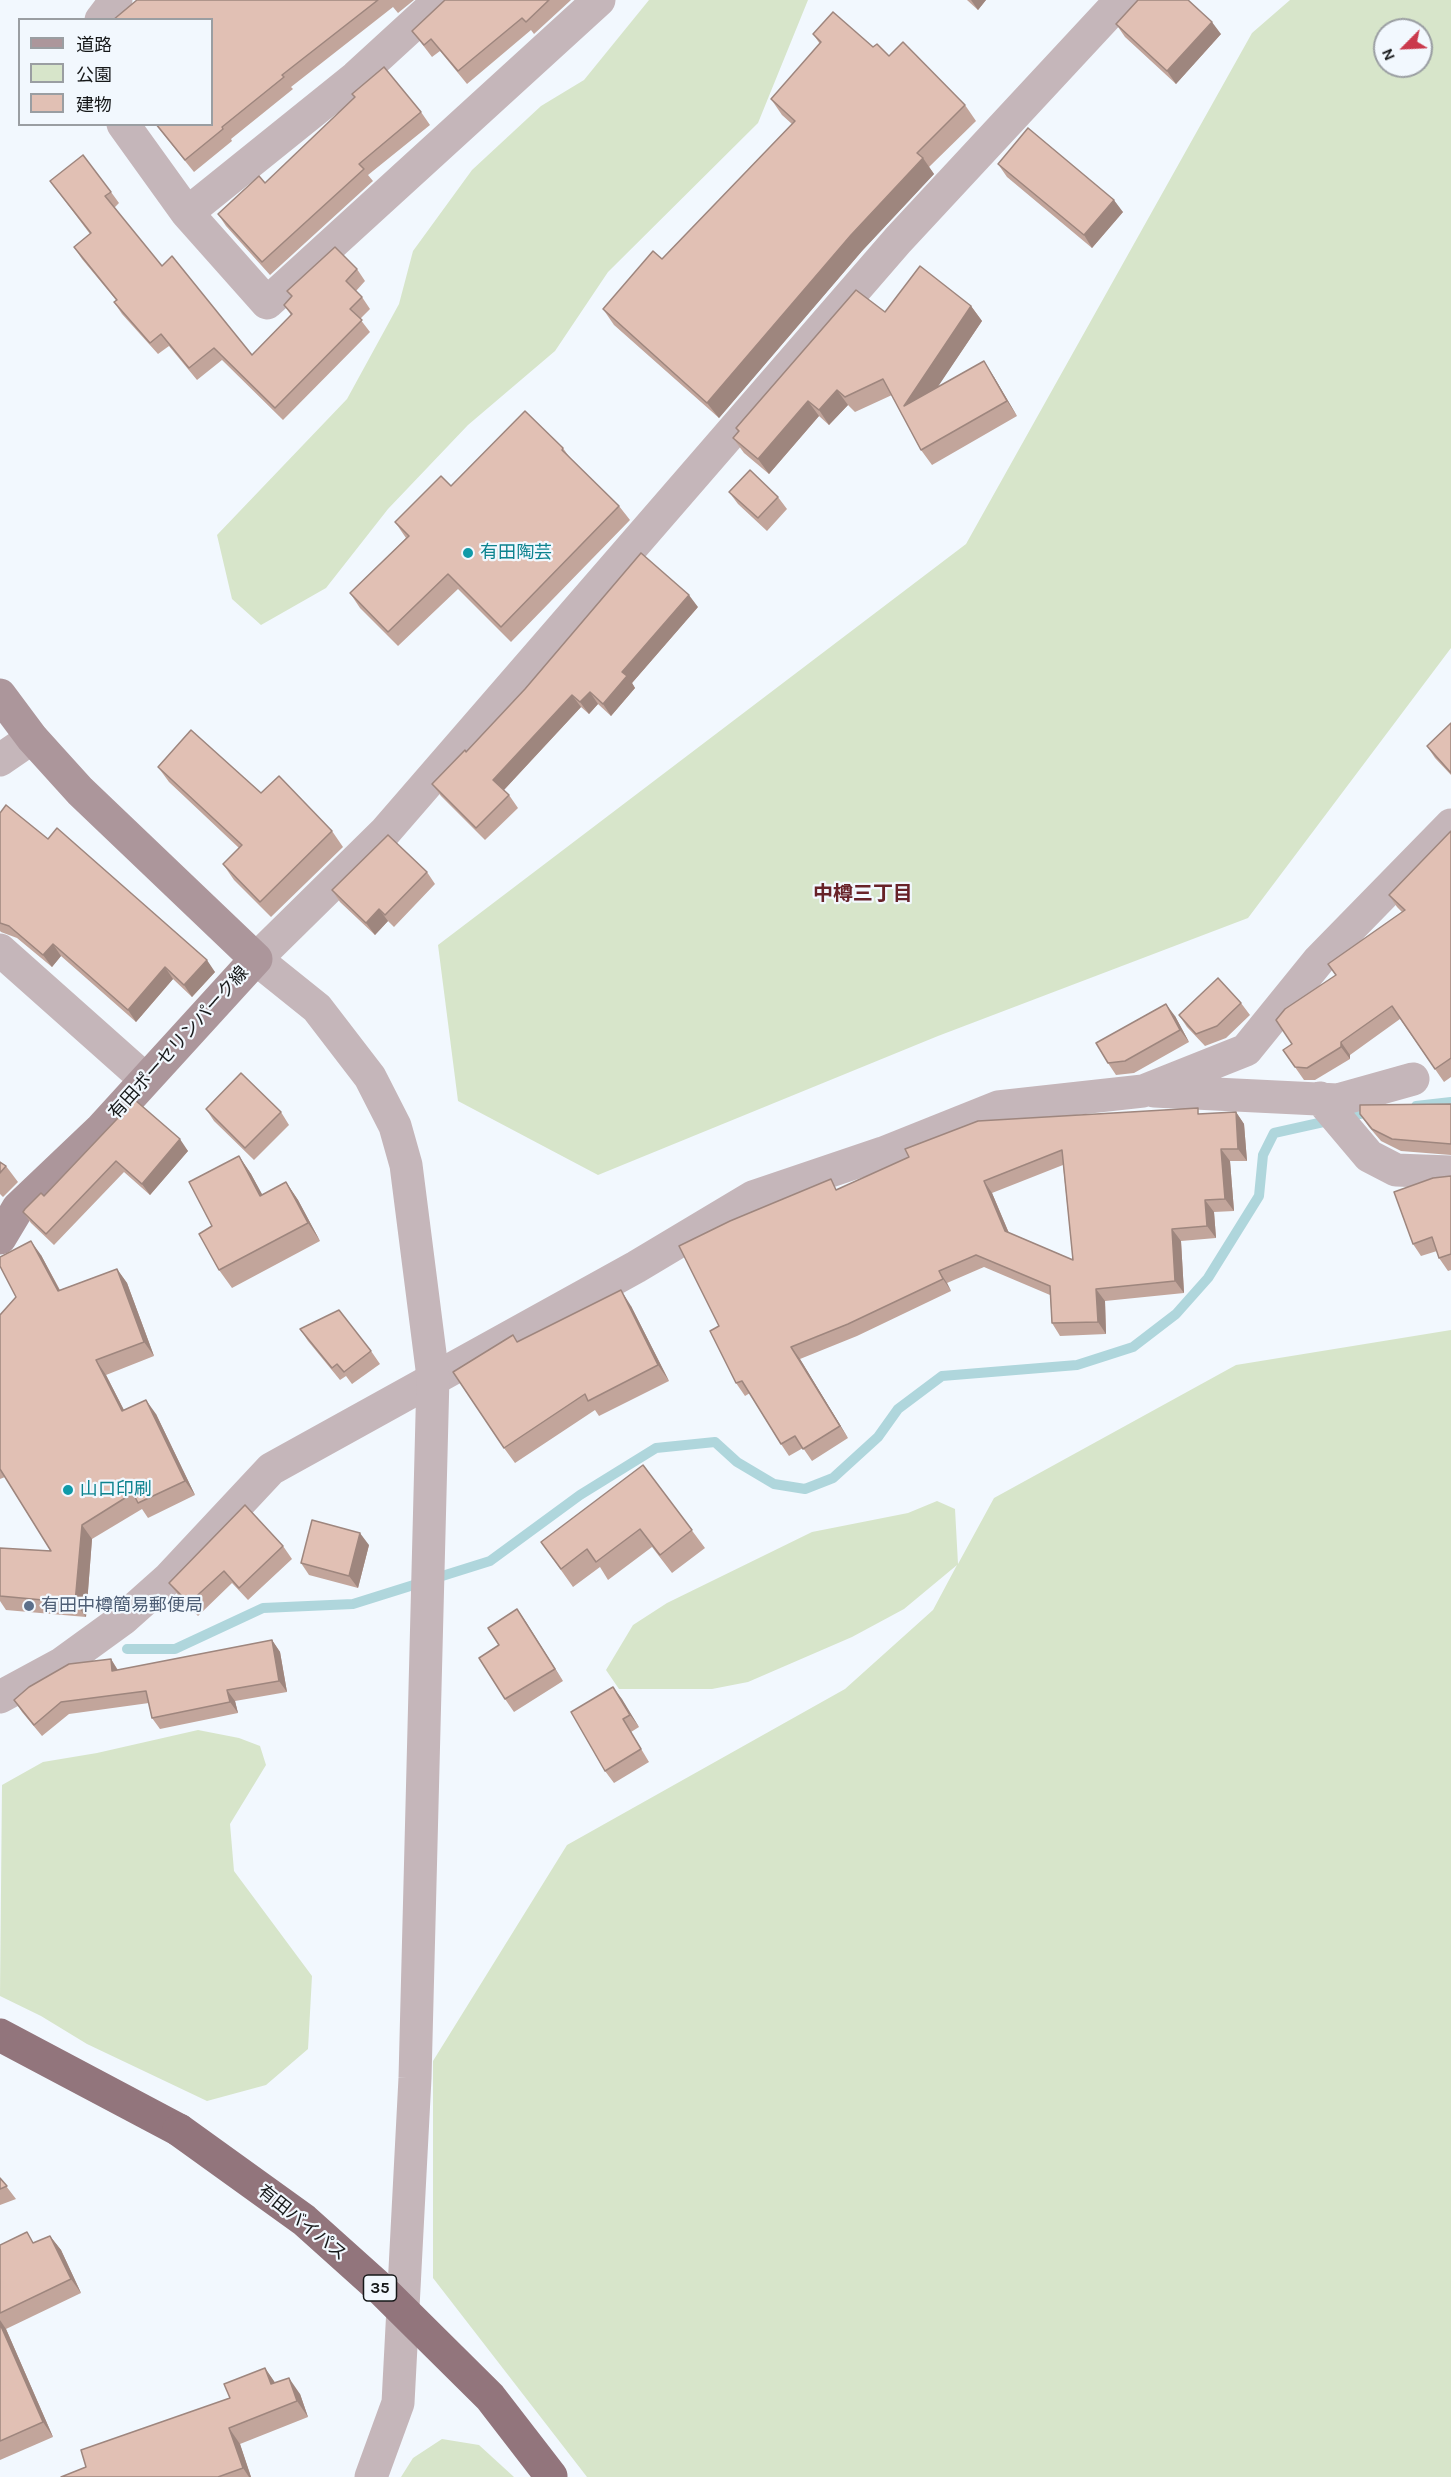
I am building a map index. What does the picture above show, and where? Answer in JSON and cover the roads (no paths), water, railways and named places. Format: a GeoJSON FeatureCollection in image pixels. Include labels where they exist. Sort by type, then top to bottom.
{"type":"FeatureCollection","features":[{"type":"Feature","properties":{"kind":"highway","name":"有田バイパス"},"geometry":{"type":"LineString","coordinates":[[0,2035],[179,2130],[304,2220],[382,2290],[490,2397],[551,2476]]}},
{"type":"Feature","properties":{"kind":"main road","name":"有田ポーセリンパーク線"},"geometry":{"type":"LineString","coordinates":[[0,695],[32,738],[80,791],[256,959],[145,1078],[100,1130],[18,1208],[0,1238]]}},
{"type":"Feature","properties":{"kind":"street"},"geometry":{"type":"LineString","coordinates":[[102,18],[116,0]]}},
{"type":"Feature","properties":{"kind":"street"},"geometry":{"type":"LineString","coordinates":[[187,213],[356,77],[440,0]]}},
{"type":"Feature","properties":{"kind":"street"},"geometry":{"type":"LineString","coordinates":[[124,126],[187,213],[267,303],[599,0]]}},
{"type":"Feature","properties":{"kind":"street"},"geometry":{"type":"LineString","coordinates":[[371,2477],[398,2403],[400,2368],[415,2078],[433,1377],[406,1165],[395,1126],[370,1077],[317,1008],[256,959],[385,832],[898,240],[1121,0]]}},
{"type":"Feature","properties":{"kind":"street"},"geometry":{"type":"LineString","coordinates":[[0,760],[32,738]]}},
{"type":"Feature","properties":{"kind":"street"},"geometry":{"type":"LineString","coordinates":[[1143,1091],[1246,1050],[1319,960],[1451,825]]}},
{"type":"Feature","properties":{"kind":"street"},"geometry":{"type":"LineString","coordinates":[[0,950],[145,1078]]}},
{"type":"Feature","properties":{"kind":"street"},"geometry":{"type":"LineString","coordinates":[[0,1697],[61,1664],[123,1618],[169,1578],[271,1469],[433,1377],[636,1267],[753,1197],[883,1153],[998,1107],[1143,1091],[1338,1100],[1413,1079]]}},
{"type":"Feature","properties":{"kind":"street"},"geometry":{"type":"LineString","coordinates":[[1320,1098],[1369,1156],[1396,1170],[1451,1172]]}},
{"type":"Feature","properties":{"kind":"waterway"},"geometry":{"type":"LineString","coordinates":[[1416,1106],[1451,1102]]}},
{"type":"Feature","properties":{"kind":"waterway"},"geometry":{"type":"LineString","coordinates":[[127,1649],[175,1649],[263,1608],[353,1604],[490,1561],[580,1495],[656,1448],[715,1442],[737,1462],[774,1484],[805,1489],[833,1478],[878,1437],[898,1409],[942,1376],[1077,1365],[1133,1347],[1176,1314],[1208,1278],[1259,1196],[1263,1155],[1274,1133],[1373,1111]]}},
{"type":"Feature","properties":{"kind":"place","name":"有田陶芸"},"geometry":{"type":"Point","coordinates":[468,553]}},
{"type":"Feature","properties":{"kind":"place","name":"山口印刷"},"geometry":{"type":"Point","coordinates":[68,1490]}},
{"type":"Feature","properties":{"kind":"place","name":"有田中樽簡易郵便局"},"geometry":{"type":"Point","coordinates":[29,1606]}},
{"type":"Feature","properties":{"kind":"district","name":"中樽三丁目"},"geometry":{"type":"Point","coordinates":[863,894]}}]}
